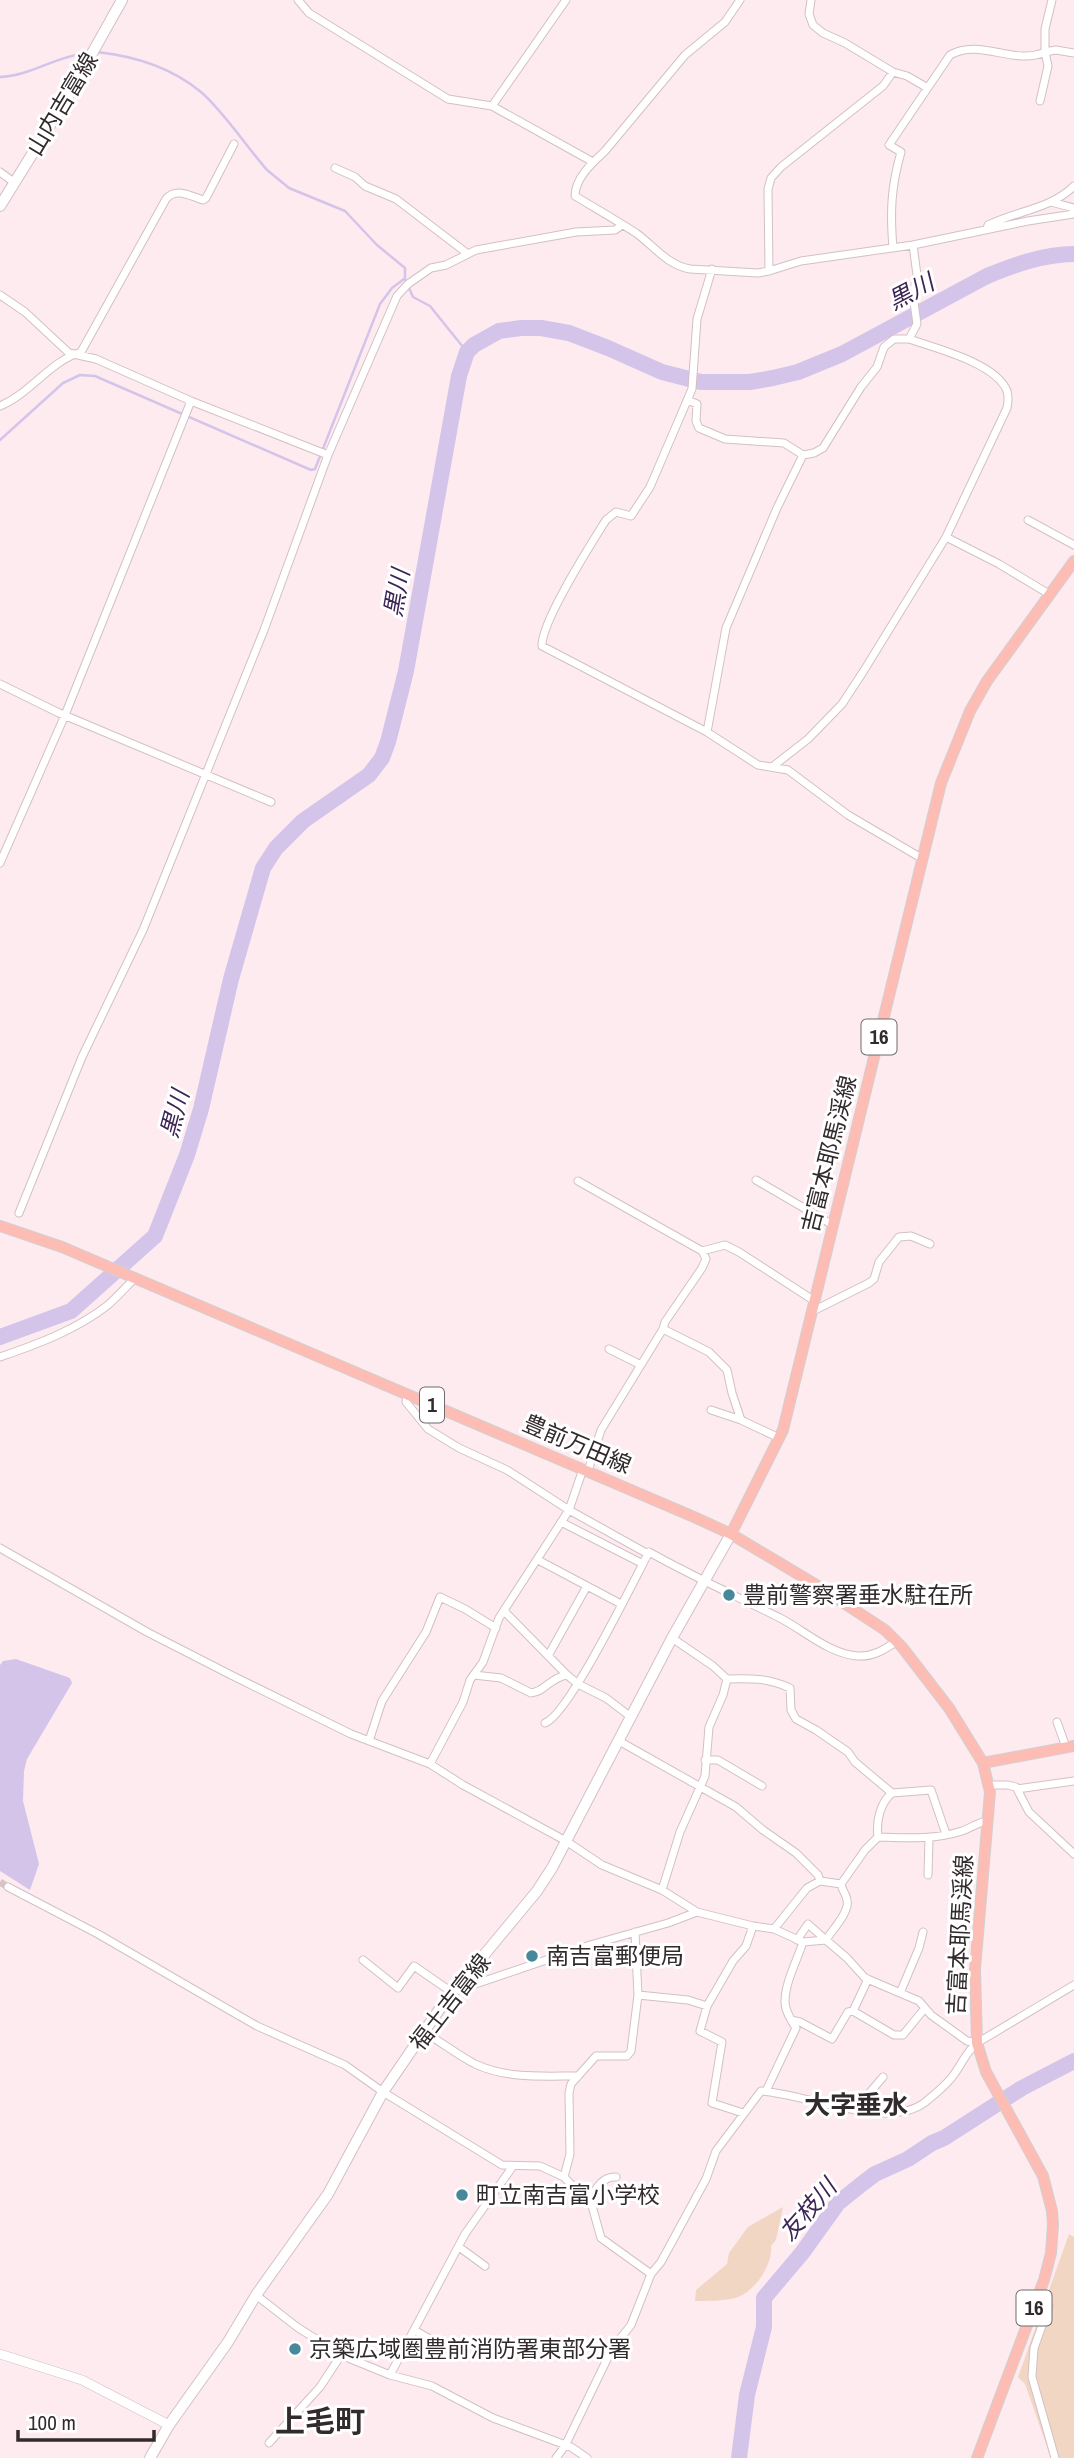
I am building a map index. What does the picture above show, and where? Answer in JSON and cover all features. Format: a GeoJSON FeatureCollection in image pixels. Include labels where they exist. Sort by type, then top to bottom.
{"type":"FeatureCollection","features":[{"type":"Feature","properties":{"kind":"main road","name":"山内吉富線"},"geometry":{"type":"LineString","coordinates":[[0,206],[92,55],[122,0]]}},
{"type":"Feature","properties":{"kind":"main road","name":"吉富本耶馬渓線"},"geometry":{"type":"LineString","coordinates":[[731,1534],[779,1438],[803,1353],[813,1300],[941,783],[970,711],[998,664],[1074,561]]}},
{"type":"Feature","properties":{"kind":"main road","name":"豊前万田線"},"geometry":{"type":"LineString","coordinates":[[0,1226],[62,1247],[731,1534],[885,1630],[897,1641],[949,1708],[983,1763]]}},
{"type":"Feature","properties":{"kind":"main road","name":"福土吉富線"},"geometry":{"type":"LineString","coordinates":[[150,2458],[228,2342],[256,2295],[328,2194],[383,2092],[440,2007],[537,1891],[672,1638],[731,1534]]}},
{"type":"Feature","properties":{"kind":"main road"},"geometry":{"type":"LineString","coordinates":[[983,1763],[1070,1746]]}},
{"type":"Feature","properties":{"kind":"main road","name":"吉富本耶馬渓線"},"geometry":{"type":"LineString","coordinates":[[977,2458],[1039,2295],[1051,2253],[1053,2222],[1047,2188],[1033,2155],[986,2072],[977,2043],[975,1969],[988,1821],[988,1785],[983,1763]]}},
{"type":"Feature","properties":{"kind":"street"},"geometry":{"type":"LineString","coordinates":[[298,0],[309,13],[448,99],[492,106],[593,162]]}},
{"type":"Feature","properties":{"kind":"street"},"geometry":{"type":"LineString","coordinates":[[492,106],[566,0]]}},
{"type":"Feature","properties":{"kind":"street"},"geometry":{"type":"LineString","coordinates":[[740,0],[725,22],[685,55],[606,151],[593,162],[575,188],[575,196],[622,225],[681,268],[758,273],[802,261],[913,245],[1074,214]]}},
{"type":"Feature","properties":{"kind":"street"},"geometry":{"type":"LineString","coordinates":[[811,0],[809,14],[813,25],[823,33],[926,88]]}},
{"type":"Feature","properties":{"kind":"street"},"geometry":{"type":"LineString","coordinates":[[1040,101],[1048,66],[1045,29],[1052,0]]}},
{"type":"Feature","properties":{"kind":"street"},"geometry":{"type":"LineString","coordinates":[[893,248],[890,210],[892,183],[901,152],[889,145],[950,55],[977,48],[1009,55],[1037,55],[1056,50],[1074,54]]}},
{"type":"Feature","properties":{"kind":"street"},"geometry":{"type":"LineString","coordinates":[[769,271],[768,189],[771,178],[781,167],[883,86],[893,72]]}},
{"type":"Feature","properties":{"kind":"street"},"geometry":{"type":"LineString","coordinates":[[0,406],[23,393],[66,357],[81,352],[169,194],[181,193],[203,200],[206,198],[234,144]]}},
{"type":"Feature","properties":{"kind":"street"},"geometry":{"type":"LineString","coordinates":[[335,168],[355,177],[365,186],[396,199],[468,254]]}},
{"type":"Feature","properties":{"kind":"street"},"geometry":{"type":"LineString","coordinates":[[0,172],[15,183]]}},
{"type":"Feature","properties":{"kind":"street"},"geometry":{"type":"LineString","coordinates":[[987,229],[988,225],[999,219],[1051,202],[1074,186]]}},
{"type":"Feature","properties":{"kind":"street"},"geometry":{"type":"LineString","coordinates":[[1051,202],[1074,208]]}},
{"type":"Feature","properties":{"kind":"street"},"geometry":{"type":"LineString","coordinates":[[19,1213],[82,1057],[143,930],[264,630],[328,455],[397,296],[402,289],[430,268],[446,265],[476,250],[576,232],[615,230],[622,225]]}},
{"type":"Feature","properties":{"kind":"street"},"geometry":{"type":"LineString","coordinates":[[909,339],[917,324],[913,295],[917,275],[913,245]]}},
{"type":"Feature","properties":{"kind":"street"},"geometry":{"type":"LineString","coordinates":[[712,269],[697,319],[692,389],[650,486],[631,516],[616,512],[606,520],[557,606],[541,638],[542,646],[707,732],[758,765],[788,771],[848,815],[923,859]]}},
{"type":"Feature","properties":{"kind":"street"},"geometry":{"type":"LineString","coordinates":[[0,295],[25,312],[61,346],[74,354],[96,359],[191,401],[328,455]]}},
{"type":"Feature","properties":{"kind":"street"},"geometry":{"type":"LineString","coordinates":[[687,400],[697,404],[696,421],[699,428],[725,439],[784,443],[803,455],[814,453],[823,448],[860,387],[877,367],[884,346],[894,339],[909,339],[987,370],[1003,385],[1008,398],[1002,419],[946,537],[892,628],[842,704],[808,739],[772,767]]}},
{"type":"Feature","properties":{"kind":"street"},"geometry":{"type":"LineString","coordinates":[[0,863],[65,715],[191,401]]}},
{"type":"Feature","properties":{"kind":"street"},"geometry":{"type":"LineString","coordinates":[[707,732],[726,628],[777,508],[803,455]]}},
{"type":"Feature","properties":{"kind":"street"},"geometry":{"type":"LineString","coordinates":[[1028,520],[1074,545]]}},
{"type":"Feature","properties":{"kind":"street"},"geometry":{"type":"LineString","coordinates":[[946,537],[1049,594]]}},
{"type":"Feature","properties":{"kind":"street"},"geometry":{"type":"LineString","coordinates":[[0,684],[65,715],[271,802]]}},
{"type":"Feature","properties":{"kind":"street"},"geometry":{"type":"LineString","coordinates":[[756,1180],[833,1225]]}},
{"type":"Feature","properties":{"kind":"street"},"geometry":{"type":"LineString","coordinates":[[430,1763],[483,1662],[499,1618],[569,1510],[601,1430],[706,1259],[702,1251],[578,1181]]}},
{"type":"Feature","properties":{"kind":"street"},"geometry":{"type":"LineString","coordinates":[[811,1313],[874,1279],[879,1262],[899,1237],[911,1236],[930,1244]]}},
{"type":"Feature","properties":{"kind":"street"},"geometry":{"type":"LineString","coordinates":[[702,1251],[725,1245],[813,1300]]}},
{"type":"Feature","properties":{"kind":"street"},"geometry":{"type":"LineString","coordinates":[[0,1357],[45,1342],[74,1326],[107,1306],[133,1278]]}},
{"type":"Feature","properties":{"kind":"street"},"geometry":{"type":"LineString","coordinates":[[663,1329],[709,1352],[727,1370],[741,1420]]}},
{"type":"Feature","properties":{"kind":"street"},"geometry":{"type":"LineString","coordinates":[[609,1349],[641,1366]]}},
{"type":"Feature","properties":{"kind":"street"},"geometry":{"type":"LineString","coordinates":[[407,1395],[406,1402],[428,1429],[459,1448],[507,1470],[569,1510],[648,1554],[649,1552],[704,1583],[781,1619],[829,1648],[857,1656],[871,1655],[883,1651],[897,1641]]}},
{"type":"Feature","properties":{"kind":"street"},"geometry":{"type":"LineString","coordinates":[[710,1410],[741,1420],[779,1438]]}},
{"type":"Feature","properties":{"kind":"street"},"geometry":{"type":"LineString","coordinates":[[561,1522],[643,1564]]}},
{"type":"Feature","properties":{"kind":"street"},"geometry":{"type":"LineString","coordinates":[[0,1548],[147,1632],[351,1734],[430,1763],[463,1785],[566,1841],[602,1865],[662,1890],[697,1912],[774,1929],[800,1941],[826,1940]]}},
{"type":"Feature","properties":{"kind":"street"},"geometry":{"type":"LineString","coordinates":[[545,1723],[552,1720],[578,1684],[648,1554]]}},
{"type":"Feature","properties":{"kind":"street"},"geometry":{"type":"LineString","coordinates":[[538,1560],[621,1604]]}},
{"type":"Feature","properties":{"kind":"street"},"geometry":{"type":"LineString","coordinates":[[548,1656],[587,1586]]}},
{"type":"Feature","properties":{"kind":"street"},"geometry":{"type":"LineString","coordinates":[[369,1741],[382,1701],[426,1632],[440,1597],[496,1628]]}},
{"type":"Feature","properties":{"kind":"street"},"geometry":{"type":"LineString","coordinates":[[505,1612],[566,1675],[606,1698],[631,1717]]}},
{"type":"Feature","properties":{"kind":"street"},"geometry":{"type":"LineString","coordinates":[[672,1638],[727,1679],[755,1677],[773,1680],[790,1688],[791,1710],[796,1719],[848,1752],[855,1762],[892,1793]]}},
{"type":"Feature","properties":{"kind":"street"},"geometry":{"type":"LineString","coordinates":[[474,1675],[502,1678],[536,1693],[555,1677],[566,1675]]}},
{"type":"Feature","properties":{"kind":"street"},"geometry":{"type":"LineString","coordinates":[[662,1890],[680,1832],[705,1776],[709,1727],[727,1679]]}},
{"type":"Feature","properties":{"kind":"street"},"geometry":{"type":"LineString","coordinates":[[1057,1722],[1070,1746]]}},
{"type":"Feature","properties":{"kind":"street"},"geometry":{"type":"LineString","coordinates":[[619,1741],[736,1807],[762,1830],[796,1853],[818,1875],[820,1881]]}},
{"type":"Feature","properties":{"kind":"street"},"geometry":{"type":"LineString","coordinates":[[705,1760],[718,1760],[762,1786]]}},
{"type":"Feature","properties":{"kind":"street"},"geometry":{"type":"LineString","coordinates":[[988,1785],[1008,1785],[1017,1789],[1074,1781]]}},
{"type":"Feature","properties":{"kind":"street"},"geometry":{"type":"LineString","coordinates":[[1017,1789],[1029,1812],[1074,1854]]}},
{"type":"Feature","properties":{"kind":"street"},"geometry":{"type":"LineString","coordinates":[[826,1940],[847,1909],[848,1901],[841,1884],[878,1836],[877,1824],[885,1799],[892,1793],[931,1790],[946,1834]]}},
{"type":"Feature","properties":{"kind":"street"},"geometry":{"type":"LineString","coordinates":[[878,1836],[929,1838],[988,1821]]}},
{"type":"Feature","properties":{"kind":"street"},"geometry":{"type":"LineString","coordinates":[[928,1875],[929,1838]]}},
{"type":"Feature","properties":{"kind":"street"},"geometry":{"type":"LineString","coordinates":[[774,1929],[807,1888],[820,1881],[841,1884]]}},
{"type":"Feature","properties":{"kind":"street"},"geometry":{"type":"LineString","coordinates":[[8,1887],[98,1934],[257,2026],[345,2065],[383,2092],[502,2165],[540,2166],[564,2177],[592,2206],[601,2238],[651,2274]]}},
{"type":"Feature","properties":{"kind":"street"},"geometry":{"type":"LineString","coordinates":[[363,1960],[398,1988],[414,1966],[454,1992],[590,1945],[697,1912]]}},
{"type":"Feature","properties":{"kind":"street"},"geometry":{"type":"LineString","coordinates":[[766,2091],[796,2028],[785,2002],[800,1941],[808,1924],[868,1979],[919,2001],[930,2015],[967,2041],[977,2043]]}},
{"type":"Feature","properties":{"kind":"street"},"geometry":{"type":"LineString","coordinates":[[743,2113],[712,2103],[722,2042],[700,2031],[707,2006],[733,1961],[746,1945],[753,1926]]}},
{"type":"Feature","properties":{"kind":"street"},"geometry":{"type":"LineString","coordinates":[[564,2177],[570,2154],[571,2084],[596,2056],[627,2056],[631,2051],[638,1995],[635,1932]]}},
{"type":"Feature","properties":{"kind":"street"},"geometry":{"type":"LineString","coordinates":[[900,1993],[923,1932]]}},
{"type":"Feature","properties":{"kind":"street"},"geometry":{"type":"LineString","coordinates":[[792,2020],[832,2039],[848,2012],[853,2011],[868,1979]]}},
{"type":"Feature","properties":{"kind":"street"},"geometry":{"type":"LineString","coordinates":[[556,2458],[565,2446],[612,2349],[631,2325],[651,2274],[706,2179],[716,2151],[761,2091],[780,2092],[867,2113],[913,2110],[954,2076],[967,2051],[977,2043],[1074,1985]]}},
{"type":"Feature","properties":{"kind":"street"},"geometry":{"type":"LineString","coordinates":[[638,1995],[688,2000],[707,2006]]}},
{"type":"Feature","properties":{"kind":"street"},"geometry":{"type":"LineString","coordinates":[[853,2011],[894,2035],[903,2035],[925,2008]]}},
{"type":"Feature","properties":{"kind":"street"},"geometry":{"type":"LineString","coordinates":[[424,2032],[475,2064],[499,2072],[524,2076],[578,2076]]}},
{"type":"Feature","properties":{"kind":"street"},"geometry":{"type":"LineString","coordinates":[[855,2110],[883,2077]]}},
{"type":"Feature","properties":{"kind":"street"},"geometry":{"type":"LineString","coordinates":[[390,2375],[465,2234],[513,2166]]}},
{"type":"Feature","properties":{"kind":"street"},"geometry":{"type":"LineString","coordinates":[[588,2202],[597,2186],[604,2180],[616,2177]]}},
{"type":"Feature","properties":{"kind":"street"},"geometry":{"type":"LineString","coordinates":[[459,2247],[485,2266]]}},
{"type":"Feature","properties":{"kind":"street"},"geometry":{"type":"LineString","coordinates":[[256,2295],[297,2327],[341,2355],[390,2375],[432,2386],[493,2418],[565,2446],[587,2458]]}},
{"type":"Feature","properties":{"kind":"street"},"geometry":{"type":"LineString","coordinates":[[1039,2295],[1049,2306],[1034,2348],[1032,2377],[1055,2458]]}},
{"type":"Feature","properties":{"kind":"street"},"geometry":{"type":"LineString","coordinates":[[414,2330],[446,2348]]}},
{"type":"Feature","properties":{"kind":"street"},"geometry":{"type":"LineString","coordinates":[[0,2354],[82,2380],[170,2425]]}},
{"type":"Feature","properties":{"kind":"street"},"geometry":{"type":"LineString","coordinates":[[270,2443],[320,2387],[341,2355]]}},
{"type":"Feature","properties":{"kind":"shaded area"},"geometry":{"type":"Polygon","coordinates":[[[16,1659],[70,1678],[72,1683],[27,1759],[24,1771],[23,1801],[39,1864],[30,1890],[0,1871],[0,1665],[3,1661],[16,1659]]]}},
{"type":"Feature","properties":{"kind":"shaded area"},"geometry":{"type":"Polygon","coordinates":[[[783,2207],[769,2261],[755,2284],[735,2298],[695,2301],[696,2290],[727,2264],[729,2253],[748,2227],[783,2207]]]}},
{"type":"Feature","properties":{"kind":"shaded area"},"geometry":{"type":"Polygon","coordinates":[[[1069,2234],[1074,2237],[1074,2458],[1051,2458],[1025,2384],[1018,2377],[1069,2234]]]}},
{"type":"Feature","properties":{"kind":"waterway"},"geometry":{"type":"LineString","coordinates":[[97,52],[152,64],[178,76],[201,92],[267,170],[289,188],[345,211],[377,245],[405,268],[405,279],[413,297],[430,306],[467,352]]}},
{"type":"Feature","properties":{"kind":"waterway"},"geometry":{"type":"LineString","coordinates":[[0,77],[87,53]]}},
{"type":"Feature","properties":{"kind":"waterway","name":"黒川"},"geometry":{"type":"LineString","coordinates":[[0,1337],[71,1311],[155,1236],[187,1155],[201,1109],[231,979],[263,868],[276,848],[303,821],[369,775],[382,758],[406,671],[459,376],[467,352],[499,331],[541,328],[569,333],[662,372],[701,382],[750,382],[798,372],[842,354],[997,272],[1040,258],[1074,254]]}},
{"type":"Feature","properties":{"kind":"waterway"},"geometry":{"type":"LineString","coordinates":[[0,440],[63,383],[80,375],[95,376],[311,470],[315,469],[380,304],[392,288],[404,279]]}},
{"type":"Feature","properties":{"kind":"waterway","name":"友枝川"},"geometry":{"type":"LineString","coordinates":[[739,2458],[747,2395],[764,2327],[764,2298],[802,2253],[838,2203],[875,2174],[908,2159],[1022,2088],[1074,2061]]}},
{"type":"Feature","properties":{"kind":"tunnel"},"geometry":{"type":"LineString","coordinates":[[0,1882],[8,1887]]}},
{"type":"Feature","properties":{"kind":"place","name":"豊前警察署垂水駐在所"},"geometry":{"type":"Point","coordinates":[729,1595]}},
{"type":"Feature","properties":{"kind":"place","name":"南吉富郵便局"},"geometry":{"type":"Point","coordinates":[532,1956]}},
{"type":"Feature","properties":{"kind":"place","name":"町立南吉富小学校"},"geometry":{"type":"Point","coordinates":[462,2195]}},
{"type":"Feature","properties":{"kind":"place","name":"京築広域圏豊前消防署東部分署"},"geometry":{"type":"Point","coordinates":[295,2349]}},
{"type":"Feature","properties":{"kind":"district","name":"大字垂水"},"geometry":{"type":"Point","coordinates":[856,2105]}},
{"type":"Feature","properties":{"kind":"district","name":"上毛町"},"geometry":{"type":"Point","coordinates":[320,2422]}}]}
